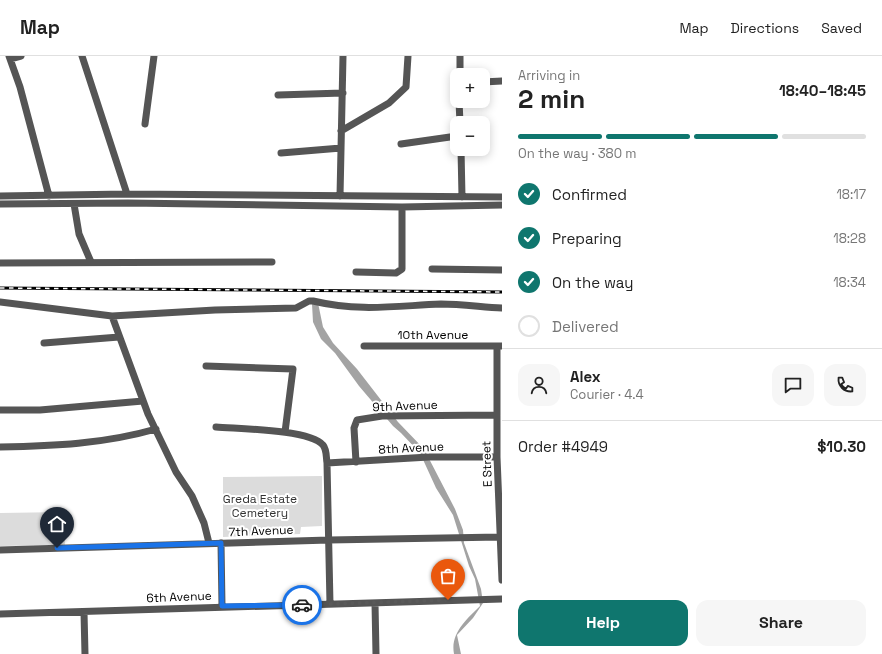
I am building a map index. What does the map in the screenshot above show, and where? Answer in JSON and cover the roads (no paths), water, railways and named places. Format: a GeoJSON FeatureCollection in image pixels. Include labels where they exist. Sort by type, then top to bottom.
{"type":"FeatureCollection","features":[{"type":"Feature","properties":{"kind":"street"},"geometry":{"type":"LineString","coordinates":[[21,56],[10,58],[20,87],[49,196]]}},
{"type":"Feature","properties":{"kind":"street"},"geometry":{"type":"LineString","coordinates":[[82,56],[127,194]]}},
{"type":"Feature","properties":{"kind":"street"},"geometry":{"type":"LineString","coordinates":[[145,124],[154,56]]}},
{"type":"Feature","properties":{"kind":"street"},"geometry":{"type":"LineString","coordinates":[[340,196],[343,56]]}},
{"type":"Feature","properties":{"kind":"street"},"geometry":{"type":"LineString","coordinates":[[341,131],[389,103],[406,87],[408,56]]}},
{"type":"Feature","properties":{"kind":"street"},"geometry":{"type":"LineString","coordinates":[[460,56],[460,68]]}},
{"type":"Feature","properties":{"kind":"street"},"geometry":{"type":"LineString","coordinates":[[490,82],[502,81]]}},
{"type":"Feature","properties":{"kind":"street"},"geometry":{"type":"LineString","coordinates":[[278,95],[343,93]]}},
{"type":"Feature","properties":{"kind":"street"},"geometry":{"type":"LineString","coordinates":[[401,144],[450,137]]}},
{"type":"Feature","properties":{"kind":"street"},"geometry":{"type":"LineString","coordinates":[[282,153],[341,148]]}},
{"type":"Feature","properties":{"kind":"street"},"geometry":{"type":"LineString","coordinates":[[461,156],[462,196]]}},
{"type":"Feature","properties":{"kind":"street"},"geometry":{"type":"LineString","coordinates":[[0,196],[127,194],[502,197]]}},
{"type":"Feature","properties":{"kind":"street"},"geometry":{"type":"LineString","coordinates":[[0,204],[128,203],[402,206],[502,205]]}},
{"type":"Feature","properties":{"kind":"street"},"geometry":{"type":"LineString","coordinates":[[74,204],[79,234],[91,262]]}},
{"type":"Feature","properties":{"kind":"street"},"geometry":{"type":"LineString","coordinates":[[356,272],[396,273],[402,269],[402,206]]}},
{"type":"Feature","properties":{"kind":"street"},"geometry":{"type":"LineString","coordinates":[[0,263],[272,262]]}},
{"type":"Feature","properties":{"kind":"street"},"geometry":{"type":"LineString","coordinates":[[432,269],[502,270]]}},
{"type":"Feature","properties":{"kind":"street"},"geometry":{"type":"LineString","coordinates":[[0,302],[112,316],[215,310],[296,308],[313,300],[357,308],[397,308],[442,304],[502,308]]}},
{"type":"Feature","properties":{"kind":"street"},"geometry":{"type":"LineString","coordinates":[[112,316],[143,401],[176,472],[192,496],[204,523],[209,543]]}},
{"type":"Feature","properties":{"kind":"street"},"geometry":{"type":"LineString","coordinates":[[44,343],[119,337]]}},
{"type":"Feature","properties":{"kind":"street","name":"10th Avenue"},"geometry":{"type":"LineString","coordinates":[[364,346],[499,346]]}},
{"type":"Feature","properties":{"kind":"street","name":"E Street"},"geometry":{"type":"LineString","coordinates":[[499,346],[497,457],[501,490],[500,537],[502,580]]}},
{"type":"Feature","properties":{"kind":"street"},"geometry":{"type":"LineString","coordinates":[[206,366],[293,369],[285,432]]}},
{"type":"Feature","properties":{"kind":"street"},"geometry":{"type":"LineString","coordinates":[[0,410],[40,410],[143,401]]}},
{"type":"Feature","properties":{"kind":"street","name":"9th Avenue"},"geometry":{"type":"LineString","coordinates":[[356,462],[355,422],[357,420],[382,416],[497,415]]}},
{"type":"Feature","properties":{"kind":"street"},"geometry":{"type":"LineString","coordinates":[[216,428],[285,432],[318,441],[326,450],[330,604]]}},
{"type":"Feature","properties":{"kind":"street"},"geometry":{"type":"LineString","coordinates":[[0,448],[65,446],[124,438],[156,429]]}},
{"type":"Feature","properties":{"kind":"street","name":"8th Avenue"},"geometry":{"type":"LineString","coordinates":[[327,463],[429,457],[497,457]]}},
{"type":"Feature","properties":{"kind":"street","name":"7th Avenue"},"geometry":{"type":"LineString","coordinates":[[0,550],[209,543],[500,537]]}},
{"type":"Feature","properties":{"kind":"street"},"geometry":{"type":"LineString","coordinates":[[221,543],[222,606]]}},
{"type":"Feature","properties":{"kind":"street","name":"6th Avenue"},"geometry":{"type":"LineString","coordinates":[[0,614],[222,606],[502,599]]}},
{"type":"Feature","properties":{"kind":"street"},"geometry":{"type":"LineString","coordinates":[[375,603],[376,654]]}},
{"type":"Feature","properties":{"kind":"street"},"geometry":{"type":"LineString","coordinates":[[84,612],[85,654]]}},
{"type":"Feature","properties":{"kind":"railway"},"geometry":{"type":"LineString","coordinates":[[0,288],[502,292]]}},
{"type":"Feature","properties":{"kind":"park label","name":"Greda Estate Cemetery"},"geometry":{"type":"Point","coordinates":[260,506]}}]}
